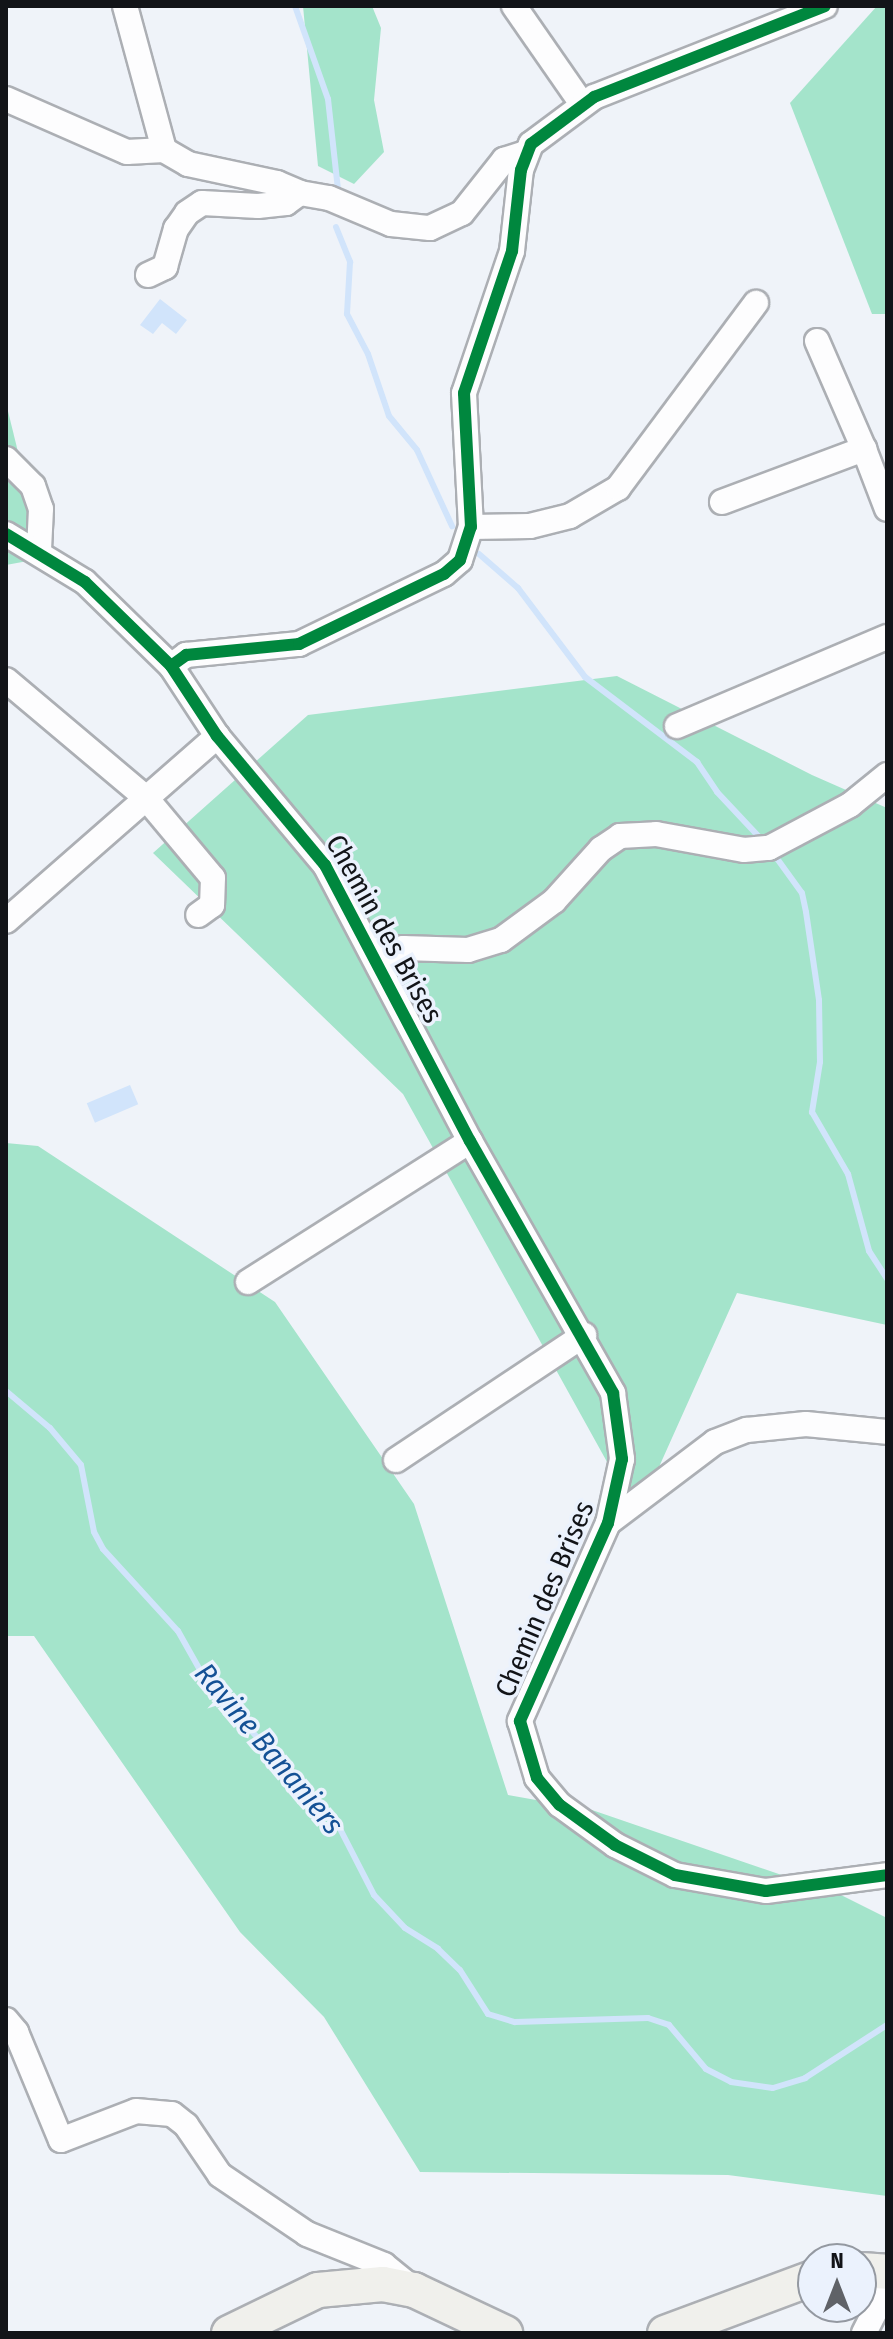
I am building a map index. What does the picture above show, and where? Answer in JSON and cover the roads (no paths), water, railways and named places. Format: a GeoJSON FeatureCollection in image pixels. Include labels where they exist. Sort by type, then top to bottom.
{"type":"FeatureCollection","features":[{"type":"Feature","properties":{"kind":"street"},"geometry":{"type":"LineString","coordinates":[[125,6],[164,150]]}},
{"type":"Feature","properties":{"kind":"street"},"geometry":{"type":"LineString","coordinates":[[514,6],[582,104]]}},
{"type":"Feature","properties":{"kind":"street"},"geometry":{"type":"LineString","coordinates":[[171,666],[186,655],[299,644],[444,574],[460,560],[471,527],[464,393],[512,251],[526,153],[541,133],[582,104],[825,6]]}},
{"type":"Feature","properties":{"kind":"street"},"geometry":{"type":"LineString","coordinates":[[6,99],[127,152],[164,150],[188,164],[329,198],[391,224],[430,228],[462,213],[504,160],[526,153]]}},
{"type":"Feature","properties":{"kind":"street"},"geometry":{"type":"LineString","coordinates":[[148,275],[171,258],[176,229],[187,213],[202,203],[258,206],[286,203],[300,193]]}},
{"type":"Feature","properties":{"kind":"street"},"geometry":{"type":"LineString","coordinates":[[471,527],[530,526],[570,516],[618,488],[756,303]]}},
{"type":"Feature","properties":{"kind":"street"},"geometry":{"type":"LineString","coordinates":[[817,341],[887,509]]}},
{"type":"Feature","properties":{"kind":"street"},"geometry":{"type":"LineString","coordinates":[[722,502],[864,449]]}},
{"type":"Feature","properties":{"kind":"street"},"geometry":{"type":"LineString","coordinates":[[6,459],[33,486],[41,509],[39,550]]}},
{"type":"Feature","properties":{"kind":"street","name":"Chemin des Brises"},"geometry":{"type":"LineString","coordinates":[[6,534],[39,550],[85,582],[171,666],[217,736],[317,854],[470,1141],[584,1335],[613,1393],[622,1432],[622,1459],[608,1523],[520,1721],[537,1778],[560,1805],[615,1845],[675,1875],[766,1891],[887,1875]]}},
{"type":"Feature","properties":{"kind":"street"},"geometry":{"type":"LineString","coordinates":[[677,726],[887,637]]}},
{"type":"Feature","properties":{"kind":"street"},"geometry":{"type":"LineString","coordinates":[[6,680],[146,798],[213,878],[212,905],[198,915]]}},
{"type":"Feature","properties":{"kind":"street"},"geometry":{"type":"LineString","coordinates":[[6,921],[217,736]]}},
{"type":"Feature","properties":{"kind":"street"},"geometry":{"type":"LineString","coordinates":[[377,962],[403,948],[468,950],[501,940],[554,901],[601,849],[620,836],[656,834],[744,850],[769,848],[850,805],[887,775]]}},
{"type":"Feature","properties":{"kind":"street"},"geometry":{"type":"LineString","coordinates":[[248,1282],[470,1141]]}},
{"type":"Feature","properties":{"kind":"street"},"geometry":{"type":"LineString","coordinates":[[396,1460],[584,1335]]}},
{"type":"Feature","properties":{"kind":"street"},"geometry":{"type":"LineString","coordinates":[[608,1523],[715,1442],[747,1430],[806,1424],[887,1432]]}},
{"type":"Feature","properties":{"kind":"street"},"geometry":{"type":"LineString","coordinates":[[6,2020],[16,2032],[61,2140],[136,2111],[172,2114],[186,2125],[220,2175],[307,2234],[384,2265],[414,2290],[505,2333]]}},
{"type":"Feature","properties":{"kind":"street"},"geometry":{"type":"LineString","coordinates":[[229,2333],[265,2323],[318,2290],[355,2284],[414,2290]]}},
{"type":"Feature","properties":{"kind":"street"},"geometry":{"type":"LineString","coordinates":[[665,2333],[797,2284]]}},
{"type":"Feature","properties":{"kind":"street"},"geometry":{"type":"LineString","coordinates":[[864,2333],[887,2288]]}},
{"type":"Feature","properties":{"kind":"water"},"geometry":{"type":"Polygon","coordinates":[[[160,299],[187,320],[176,334],[162,323],[153,334],[140,325],[160,299]]]}},
{"type":"Feature","properties":{"kind":"water"},"geometry":{"type":"Polygon","coordinates":[[[130,1085],[138,1104],[95,1123],[87,1103],[130,1085]]]}},
{"type":"Feature","properties":{"kind":"waterway"},"geometry":{"type":"LineString","coordinates":[[295,6],[328,99],[338,190]]}},
{"type":"Feature","properties":{"kind":"waterway"},"geometry":{"type":"LineString","coordinates":[[336,227],[350,262],[347,314],[368,354],[389,416],[417,450],[452,526]]}},
{"type":"Feature","properties":{"kind":"waterway"},"geometry":{"type":"LineString","coordinates":[[479,554],[518,588],[585,677],[697,762],[717,792],[763,841]]}},
{"type":"Feature","properties":{"kind":"waterway"},"geometry":{"type":"LineString","coordinates":[[773,853],[802,893],[806,912],[819,1000],[820,1062],[812,1112],[848,1174],[869,1251],[887,1279]]}},
{"type":"Feature","properties":{"kind":"waterway","name":"Ravine Bananiers"},"geometry":{"type":"LineString","coordinates":[[6,1391],[50,1428],[81,1465],[94,1532],[103,1549],[178,1631],[209,1686],[336,1821],[374,1895],[405,1928],[438,1949],[460,1970],[488,2014],[515,2022],[648,2018],[669,2025],[706,2069],[731,2082],[773,2088],[805,2078],[887,2025]]}}]}
